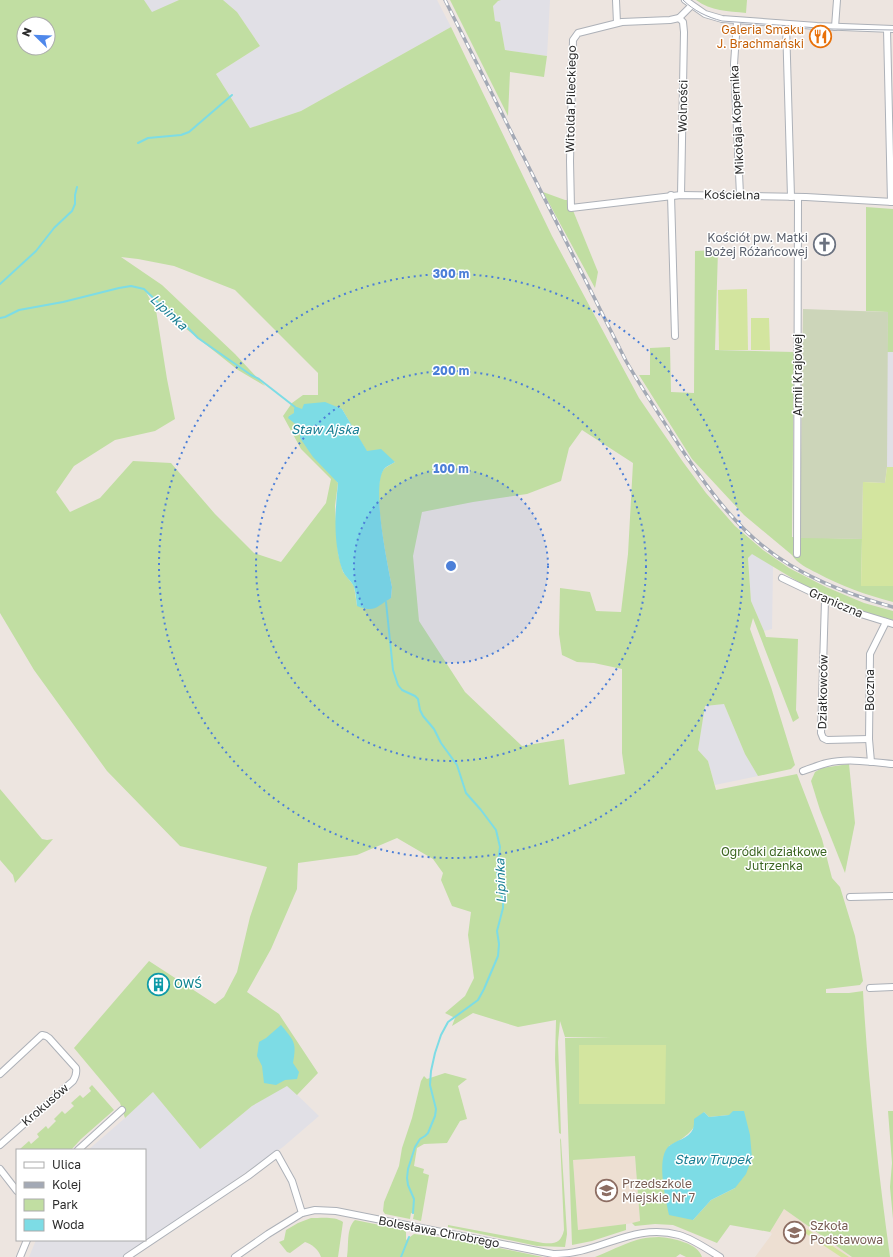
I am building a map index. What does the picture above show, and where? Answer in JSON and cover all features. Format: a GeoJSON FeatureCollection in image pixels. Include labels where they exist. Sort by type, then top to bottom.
{"type":"FeatureCollection","features":[{"type":"Feature","properties":{"kind":"street"},"geometry":{"type":"LineString","coordinates":[[616,0],[617,23]]}},
{"type":"Feature","properties":{"kind":"street"},"geometry":{"type":"LineString","coordinates":[[685,0],[691,6],[710,16],[722,19],[835,27],[890,29],[892,202]]}},
{"type":"Feature","properties":{"kind":"street"},"geometry":{"type":"LineString","coordinates":[[835,27],[837,0]]}},
{"type":"Feature","properties":{"kind":"street"},"geometry":{"type":"LineString","coordinates":[[679,18],[691,6]]}},
{"type":"Feature","properties":{"kind":"street","name":"Witolda Pileckiego"},"geometry":{"type":"LineString","coordinates":[[571,208],[570,161],[573,40],[578,33],[617,23],[647,21],[660,22],[679,18]]}},
{"type":"Feature","properties":{"kind":"street","name":"Wolności"},"geometry":{"type":"LineString","coordinates":[[679,18],[683,22],[684,32],[681,195]]}},
{"type":"Feature","properties":{"kind":"street","name":"Mikołaja Kopernika"},"geometry":{"type":"LineString","coordinates":[[737,21],[734,64],[740,195]]}},
{"type":"Feature","properties":{"kind":"street"},"geometry":{"type":"LineString","coordinates":[[786,24],[791,197]]}},
{"type":"Feature","properties":{"kind":"street"},"geometry":{"type":"LineString","coordinates":[[671,195],[675,336]]}},
{"type":"Feature","properties":{"kind":"street","name":"Kościelna"},"geometry":{"type":"LineString","coordinates":[[571,208],[671,195],[740,195],[892,202]]}},
{"type":"Feature","properties":{"kind":"street","name":"Armii Krajowej"},"geometry":{"type":"LineString","coordinates":[[797,554],[798,197]]}},
{"type":"Feature","properties":{"kind":"street","name":"Graniczna"},"geometry":{"type":"LineString","coordinates":[[782,578],[851,612],[890,623]]}},
{"type":"Feature","properties":{"kind":"street","name":"Działkowców"},"geometry":{"type":"LineString","coordinates":[[825,600],[821,733],[827,740],[869,739]]}},
{"type":"Feature","properties":{"kind":"street","name":"Boczna"},"geometry":{"type":"LineString","coordinates":[[871,762],[869,739],[870,654],[890,623]]}},
{"type":"Feature","properties":{"kind":"street"},"geometry":{"type":"LineString","coordinates":[[803,771],[827,763],[842,761],[893,764]]}},
{"type":"Feature","properties":{"kind":"street"},"geometry":{"type":"LineString","coordinates":[[850,897],[893,896]]}},
{"type":"Feature","properties":{"kind":"street"},"geometry":{"type":"LineString","coordinates":[[870,988],[893,988]]}},
{"type":"Feature","properties":{"kind":"street","name":"Krokusów"},"geometry":{"type":"LineString","coordinates":[[0,1074],[42,1035],[49,1038],[76,1068],[76,1076],[73,1081],[0,1145]]}},
{"type":"Feature","properties":{"kind":"street"},"geometry":{"type":"LineString","coordinates":[[79,1149],[122,1110]]}},
{"type":"Feature","properties":{"kind":"street"},"geometry":{"type":"LineString","coordinates":[[127,1257],[248,1176],[278,1154],[292,1181],[302,1213]]}},
{"type":"Feature","properties":{"kind":"street"},"geometry":{"type":"LineString","coordinates":[[0,1169],[16,1191]]}},
{"type":"Feature","properties":{"kind":"street","name":"Bolesława Chrobrego"},"geometry":{"type":"LineString","coordinates":[[235,1257],[273,1230],[302,1213],[315,1210],[336,1212],[553,1254],[578,1252],[630,1235],[661,1232],[688,1239],[720,1257]]}},
{"type":"Feature","properties":{"kind":"street"},"geometry":{"type":"LineString","coordinates":[[20,1257],[27,1241]]}},
{"type":"Feature","properties":{"kind":"shaded area"},"geometry":{"type":"Polygon","coordinates":[[[144,0],[179,0],[152,13],[144,0]]]}},
{"type":"Feature","properties":{"kind":"shaded area"},"geometry":{"type":"Polygon","coordinates":[[[223,0],[437,0],[451,27],[301,111],[250,128],[216,74],[260,46],[237,12],[223,0]]]}},
{"type":"Feature","properties":{"kind":"shaded area"},"geometry":{"type":"Polygon","coordinates":[[[501,0],[550,0],[547,56],[505,50],[500,23],[495,21],[493,6],[501,0]]]}},
{"type":"Feature","properties":{"kind":"shaded area"},"geometry":{"type":"Polygon","coordinates":[[[887,352],[893,352],[893,467],[887,467],[887,352]]]}},
{"type":"Feature","properties":{"kind":"shaded area"},"geometry":{"type":"Polygon","coordinates":[[[752,553],[773,566],[772,629],[764,631],[751,601],[748,558],[752,553]]]}},
{"type":"Feature","properties":{"kind":"shaded area"},"geometry":{"type":"Polygon","coordinates":[[[724,704],[745,754],[758,776],[715,785],[708,761],[698,750],[705,705],[724,704]]]}},
{"type":"Feature","properties":{"kind":"shaded area"},"geometry":{"type":"Polygon","coordinates":[[[287,1085],[319,1116],[283,1147],[123,1257],[29,1257],[36,1241],[146,1241],[146,1149],[89,1149],[153,1092],[200,1149],[252,1106],[287,1085]]]}},
{"type":"Feature","properties":{"kind":"shaded area","name":"Przedszkole Miejskie Nr 7"},"geometry":{"type":"Polygon","coordinates":[[[635,1156],[640,1222],[578,1231],[573,1160],[635,1156]]]}},
{"type":"Feature","properties":{"kind":"shaded area","name":"Szkoła Podstawowa"},"geometry":{"type":"Polygon","coordinates":[[[784,1209],[852,1257],[755,1257],[772,1234],[770,1232],[784,1209]]]}},
{"type":"Feature","properties":{"kind":"green space","name":"Ogródki działkowe Jutrzenka"},"geometry":{"type":"Polygon","coordinates":[[[0,0],[144,0],[152,12],[179,0],[223,0],[237,12],[260,46],[216,74],[250,128],[301,111],[451,27],[552,236],[639,398],[706,493],[735,526],[763,550],[789,568],[826,587],[864,603],[893,611],[893,621],[845,606],[802,584],[752,554],[748,558],[751,601],[766,637],[798,639],[796,710],[799,718],[793,722],[753,618],[750,629],[771,687],[795,765],[791,769],[758,776],[745,754],[724,704],[705,706],[698,750],[708,761],[716,790],[797,774],[822,839],[832,878],[840,887],[855,936],[863,981],[860,985],[826,989],[826,993],[849,993],[863,991],[874,1124],[890,1257],[852,1257],[784,1209],[770,1232],[730,1225],[717,1243],[673,1225],[655,1224],[635,1226],[632,1223],[640,1221],[635,1156],[573,1160],[578,1230],[626,1224],[626,1230],[592,1241],[572,1245],[565,1038],[611,1038],[565,1037],[560,1021],[558,1042],[561,1134],[559,1133],[555,1059],[556,1020],[518,1027],[473,1013],[452,1026],[455,1018],[445,1013],[465,996],[474,978],[468,935],[471,912],[452,906],[441,880],[443,873],[433,859],[397,838],[357,855],[298,863],[297,889],[271,949],[247,992],[279,1014],[318,1073],[297,1095],[287,1086],[252,1106],[200,1149],[153,1092],[125,1118],[120,1103],[74,1048],[149,961],[215,1004],[224,997],[237,972],[250,917],[267,867],[180,846],[107,771],[34,670],[0,613],[0,0]],[[121,257],[162,285],[235,354],[265,386],[238,370],[185,328],[146,292],[156,310],[175,419],[155,431],[115,440],[74,466],[56,492],[70,512],[100,498],[133,461],[171,463],[215,514],[254,553],[281,562],[326,503],[331,479],[301,449],[283,416],[292,403],[303,395],[318,395],[318,373],[235,290],[174,266],[121,257]],[[342,409],[302,410],[289,416],[300,428],[338,483],[335,506],[338,553],[343,572],[354,586],[357,606],[391,598],[392,587],[381,525],[379,490],[380,477],[384,469],[395,462],[367,452],[342,409]],[[582,430],[569,448],[561,481],[527,494],[473,502],[422,512],[413,556],[419,621],[465,692],[522,746],[564,739],[569,785],[625,774],[622,753],[622,669],[594,663],[577,662],[562,655],[559,634],[560,588],[590,592],[596,611],[621,612],[628,554],[633,463],[582,430]],[[704,1112],[686,1136],[669,1146],[693,1220],[711,1200],[735,1188],[729,1115],[709,1117],[704,1112]]]}},
{"type":"Feature","properties":{"kind":"green space"},"geometry":{"type":"Polygon","coordinates":[[[450,0],[501,0],[493,6],[495,21],[500,22],[505,50],[547,56],[544,77],[510,72],[508,116],[450,0]]]}},
{"type":"Feature","properties":{"kind":"green space"},"geometry":{"type":"Polygon","coordinates":[[[696,0],[747,0],[746,13],[714,8],[702,4],[696,0]]]}},
{"type":"Feature","properties":{"kind":"green space"},"geometry":{"type":"Polygon","coordinates":[[[543,192],[565,200],[572,200],[572,208],[598,272],[595,288],[543,192]]]}},
{"type":"Feature","properties":{"kind":"green space"},"geometry":{"type":"Polygon","coordinates":[[[866,207],[893,209],[893,352],[887,352],[888,312],[866,311],[866,207]]]}},
{"type":"Feature","properties":{"kind":"green space"},"geometry":{"type":"Polygon","coordinates":[[[718,250],[715,350],[794,352],[792,537],[862,539],[861,585],[893,586],[893,602],[844,586],[806,567],[744,515],[692,459],[639,375],[650,375],[650,348],[670,347],[671,392],[694,393],[695,251],[718,250]]]}},
{"type":"Feature","properties":{"kind":"green space"},"geometry":{"type":"Polygon","coordinates":[[[747,289],[748,350],[719,350],[718,290],[747,289]]]}},
{"type":"Feature","properties":{"kind":"green space"},"geometry":{"type":"Polygon","coordinates":[[[803,309],[888,312],[887,467],[885,483],[863,482],[862,539],[800,538],[803,309]]]}},
{"type":"Feature","properties":{"kind":"green space"},"geometry":{"type":"Polygon","coordinates":[[[751,318],[769,318],[770,350],[751,350],[751,318]]]}},
{"type":"Feature","properties":{"kind":"green space"},"geometry":{"type":"Polygon","coordinates":[[[887,467],[893,467],[893,586],[861,586],[863,482],[885,483],[887,467]]]}},
{"type":"Feature","properties":{"kind":"green space"},"geometry":{"type":"Polygon","coordinates":[[[849,764],[855,823],[845,873],[820,810],[811,781],[815,772],[822,768],[849,764]]]}},
{"type":"Feature","properties":{"kind":"green space"},"geometry":{"type":"Polygon","coordinates":[[[0,789],[42,839],[53,839],[15,883],[13,875],[0,860],[0,789]]]}},
{"type":"Feature","properties":{"kind":"green space"},"geometry":{"type":"Polygon","coordinates":[[[579,1045],[666,1045],[665,1104],[579,1104],[579,1045]]]}},
{"type":"Feature","properties":{"kind":"green space"},"geometry":{"type":"Polygon","coordinates":[[[445,1073],[467,1079],[458,1086],[467,1119],[460,1121],[447,1143],[424,1144],[417,1148],[414,1166],[424,1169],[423,1173],[429,1175],[421,1221],[413,1219],[414,1214],[411,1213],[410,1219],[385,1214],[383,1211],[384,1202],[399,1166],[402,1148],[412,1118],[421,1081],[424,1076],[427,1079],[445,1073]]]}},
{"type":"Feature","properties":{"kind":"green space"},"geometry":{"type":"Polygon","coordinates":[[[92,1085],[114,1110],[72,1149],[20,1149],[29,1141],[31,1144],[39,1137],[37,1134],[46,1126],[48,1129],[56,1121],[54,1119],[62,1111],[65,1114],[74,1106],[71,1103],[80,1095],[83,1098],[91,1091],[89,1088],[92,1085]]]}},
{"type":"Feature","properties":{"kind":"green space"},"geometry":{"type":"Polygon","coordinates":[[[888,1111],[893,1111],[893,1219],[890,1187],[892,1163],[888,1111]]]}},
{"type":"Feature","properties":{"kind":"green space"},"geometry":{"type":"Polygon","coordinates":[[[560,1138],[567,1234],[565,1247],[537,1246],[448,1227],[448,1225],[543,1243],[557,1242],[561,1238],[564,1230],[560,1138]]]}},
{"type":"Feature","properties":{"kind":"green space"},"geometry":{"type":"Polygon","coordinates":[[[311,1218],[332,1218],[343,1222],[338,1257],[321,1257],[315,1248],[305,1242],[290,1253],[287,1252],[279,1242],[284,1240],[286,1230],[311,1218]]]}},
{"type":"Feature","properties":{"kind":"green space"},"geometry":{"type":"Polygon","coordinates":[[[355,1220],[404,1230],[406,1232],[406,1240],[414,1234],[461,1240],[543,1257],[347,1257],[349,1232],[352,1223],[355,1220]]]}},
{"type":"Feature","properties":{"kind":"green space"},"geometry":{"type":"Polygon","coordinates":[[[807,1229],[849,1257],[841,1257],[805,1233],[807,1229]]]}},
{"type":"Feature","properties":{"kind":"green space"},"geometry":{"type":"Polygon","coordinates":[[[650,1237],[659,1237],[684,1242],[700,1252],[702,1257],[686,1257],[680,1254],[676,1257],[595,1257],[634,1241],[650,1237]]]}},
{"type":"Feature","properties":{"kind":"water","name":"Staw Ajska"},"geometry":{"type":"Polygon","coordinates":[[[325,402],[342,409],[367,451],[381,449],[395,462],[385,468],[381,477],[379,490],[381,525],[392,587],[391,598],[372,609],[357,606],[354,587],[343,572],[339,558],[336,537],[338,483],[313,457],[300,438],[300,428],[288,418],[294,413],[295,407],[302,409],[304,404],[325,402]]]}},
{"type":"Feature","properties":{"kind":"water"},"geometry":{"type":"Polygon","coordinates":[[[281,1025],[293,1042],[295,1050],[293,1063],[299,1072],[297,1079],[285,1080],[276,1085],[264,1083],[262,1066],[257,1056],[259,1042],[281,1025]]]}},
{"type":"Feature","properties":{"kind":"water","name":"Staw Trupek"},"geometry":{"type":"Polygon","coordinates":[[[733,1111],[744,1111],[750,1135],[752,1158],[746,1174],[735,1188],[711,1200],[693,1220],[669,1215],[662,1170],[664,1153],[668,1147],[691,1132],[694,1125],[694,1119],[704,1112],[709,1117],[729,1115],[733,1111]]]}},
{"type":"Feature","properties":{"kind":"waterway"},"geometry":{"type":"LineString","coordinates":[[138,143],[148,138],[181,135],[189,132],[232,95]]}},
{"type":"Feature","properties":{"kind":"waterway"},"geometry":{"type":"LineString","coordinates":[[0,284],[36,251],[54,228],[72,211],[75,204],[77,187]]}},
{"type":"Feature","properties":{"kind":"waterway","name":"Lipinka"},"geometry":{"type":"LineString","coordinates":[[0,318],[19,310],[63,302],[119,288],[131,286],[144,289],[198,338],[259,379],[295,407]]}},
{"type":"Feature","properties":{"kind":"waterway","name":"Lipinka"},"geometry":{"type":"LineString","coordinates":[[386,602],[393,670],[398,685],[402,690],[418,699],[423,716],[434,729],[441,743],[457,765],[466,793],[496,830],[500,847],[497,870],[498,884],[503,901],[503,908],[497,931],[499,944],[498,956],[484,989],[478,1000],[448,1022],[441,1035],[435,1053],[430,1085],[436,1109],[435,1116],[428,1133],[420,1139],[415,1147],[408,1169],[408,1185],[414,1199],[413,1213]]}},
{"type":"Feature","properties":{"kind":"waterway","name":"Lipinka"},"geometry":{"type":"LineString","coordinates":[[401,1257],[409,1237]]}},
{"type":"Feature","properties":{"kind":"tram line"},"geometry":{"type":"LineString","coordinates":[[683,0],[701,13],[722,21],[832,29],[893,30]]}},
{"type":"Feature","properties":{"kind":"railway"},"geometry":{"type":"LineString","coordinates":[[445,0],[626,361],[643,390],[710,490],[739,524],[772,553],[790,565],[840,589],[893,607]]}},
{"type":"Feature","properties":{"kind":"place","name":"Galeria Smaku J. Brachmański"},"geometry":{"type":"Point","coordinates":[820,37]}},
{"type":"Feature","properties":{"kind":"place","name":"Kościół pw. Matki Bożej Różańcowej"},"geometry":{"type":"Point","coordinates":[824,245]}},
{"type":"Feature","properties":{"kind":"place","name":"OWŚ"},"geometry":{"type":"Point","coordinates":[159,984]}},
{"type":"Feature","properties":{"kind":"place","name":"Przedszkole Miejskie Nr 7"},"geometry":{"type":"Point","coordinates":[607,1191]}},
{"type":"Feature","properties":{"kind":"place","name":"Szkoła Podstawowa"},"geometry":{"type":"Point","coordinates":[794,1233]}}]}
